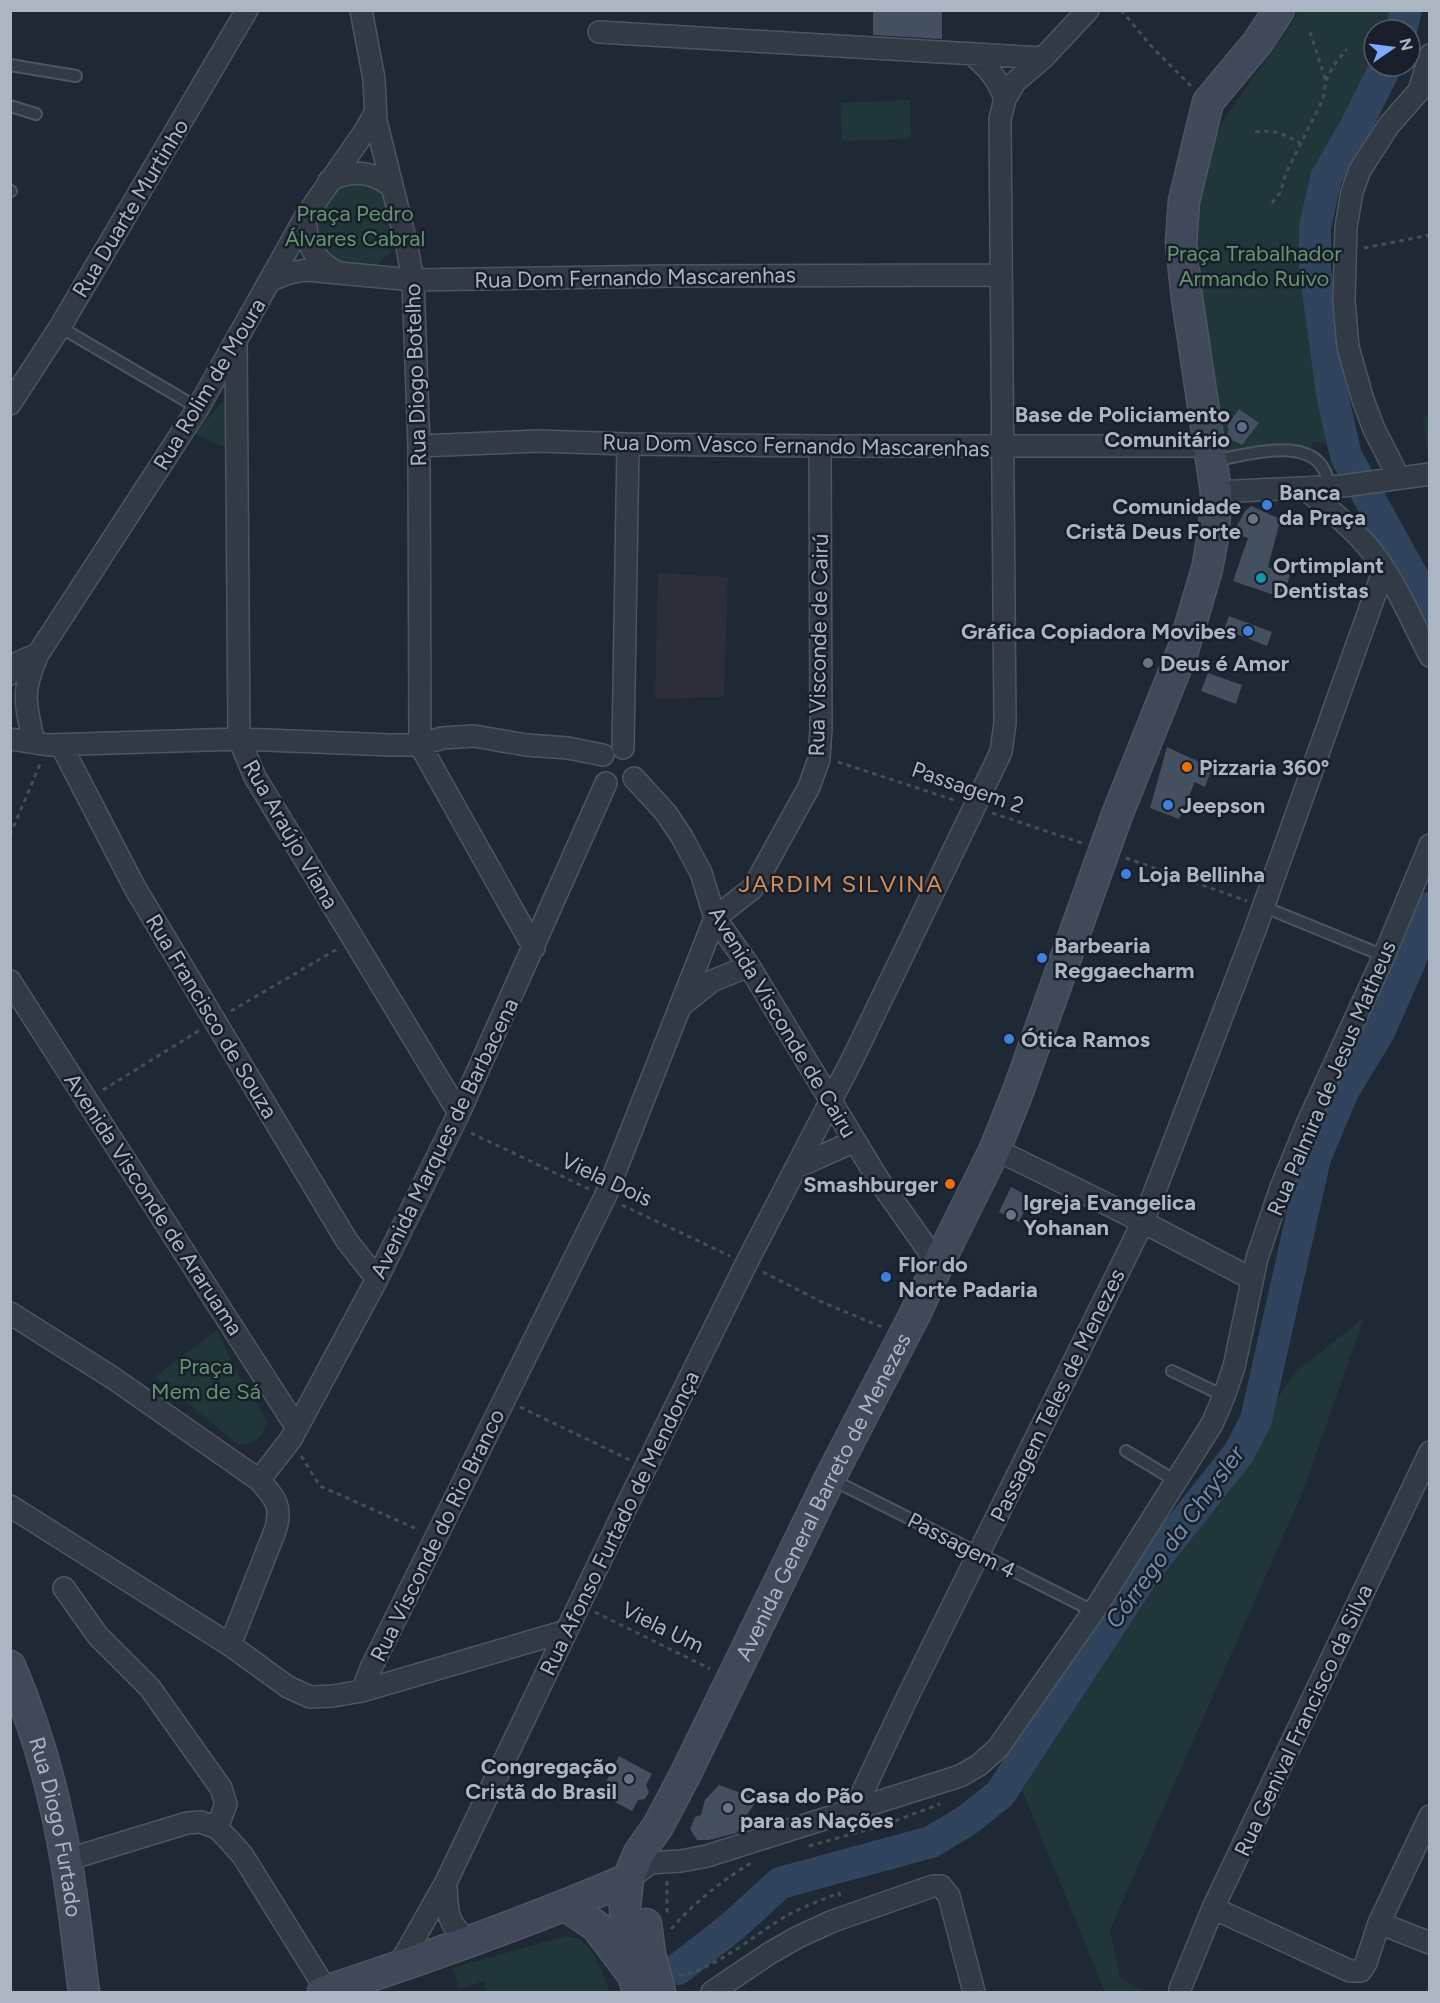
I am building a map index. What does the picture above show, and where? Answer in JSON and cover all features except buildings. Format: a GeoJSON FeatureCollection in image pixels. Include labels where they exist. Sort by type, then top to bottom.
{"type":"FeatureCollection","features":[{"type":"Feature","properties":{"kind":"main road","name":"Avenida General Barreto de Menezes"},"geometry":{"type":"LineString","coordinates":[[1258,42],[1279,10]]}},
{"type":"Feature","properties":{"kind":"main road","name":"Avenida General Barreto de Menezes"},"geometry":{"type":"LineString","coordinates":[[656,1985],[625,1907],[648,1868],[639,1853],[658,1826],[733,1680],[830,1478],[915,1314],[995,1149],[1118,815],[1183,650],[1207,569],[1214,531],[1216,492],[1187,298],[1181,243],[1184,201],[1208,102],[1258,42],[1290,10]]}},
{"type":"Feature","properties":{"kind":"main road","name":"Rua Diogo Furtado"},"geometry":{"type":"LineString","coordinates":[[10,1666],[49,1781],[66,1860],[84,1992]]}},
{"type":"Feature","properties":{"kind":"main road"},"geometry":{"type":"LineString","coordinates":[[325,1992],[471,1942],[566,1906],[648,1868]]}},
{"type":"Feature","properties":{"kind":"main road"},"geometry":{"type":"LineString","coordinates":[[566,1906],[596,1926],[656,1985]]}},
{"type":"Feature","properties":{"kind":"street","name":"Rua Duarte Murtinho"},"geometry":{"type":"LineString","coordinates":[[10,404],[60,327],[247,10]]}},
{"type":"Feature","properties":{"kind":"street","name":"Rua Diogo Botelho"},"geometry":{"type":"LineString","coordinates":[[361,10],[374,79],[375,113],[413,280],[428,743]]}},
{"type":"Feature","properties":{"kind":"street","name":"Rua Afonso Furtado de Mendonça"},"geometry":{"type":"LineString","coordinates":[[398,1967],[446,1882],[646,1467],[746,1264],[831,1100],[1001,752],[1005,723],[1000,119],[1005,99],[1015,82],[1043,58],[1088,10]]}},
{"type":"Feature","properties":{"kind":"street"},"geometry":{"type":"LineString","coordinates":[[599,32],[1043,58]]}},
{"type":"Feature","properties":{"kind":"street"},"geometry":{"type":"LineString","coordinates":[[971,54],[992,72],[1000,83],[1005,99]]}},
{"type":"Feature","properties":{"kind":"street"},"geometry":{"type":"LineString","coordinates":[[1399,478],[1374,429],[1354,374],[1348,347],[1344,301],[1346,227],[1360,170],[1389,125],[1419,91],[1430,55]]}},
{"type":"Feature","properties":{"kind":"street","name":"Rua Rolim de Moura"},"geometry":{"type":"LineString","coordinates":[[48,744],[25,703],[28,679],[38,654],[198,408],[306,216],[375,113]]}},
{"type":"Feature","properties":{"kind":"street"},"geometry":{"type":"LineString","coordinates":[[329,181],[345,174],[363,173],[379,178],[392,187]]}},
{"type":"Feature","properties":{"kind":"street"},"geometry":{"type":"LineString","coordinates":[[306,216],[306,233],[312,250],[323,263],[338,273]]}},
{"type":"Feature","properties":{"kind":"street"},"geometry":{"type":"LineString","coordinates":[[367,276],[392,263],[406,242]]}},
{"type":"Feature","properties":{"kind":"street","name":"Rua Dom Fernando Mascarenhas"},"geometry":{"type":"LineString","coordinates":[[271,280],[302,270],[413,280],[1001,275]]}},
{"type":"Feature","properties":{"kind":"street","name":"Rua Araújo Viana"},"geometry":{"type":"LineString","coordinates":[[236,341],[239,739],[255,777],[456,1119]]}},
{"type":"Feature","properties":{"kind":"street","name":"Rua Dom Vasco Fernando Mascarenhas"},"geometry":{"type":"LineString","coordinates":[[419,446],[538,441],[628,444],[1003,447],[1211,453]]}},
{"type":"Feature","properties":{"kind":"street"},"geometry":{"type":"LineString","coordinates":[[10,739],[48,744],[239,739],[428,743],[466,746],[499,740],[526,746],[568,748],[613,751],[632,753],[638,768],[630,783],[618,787],[606,783],[598,766],[613,751],[628,444]]}},
{"type":"Feature","properties":{"kind":"street","name":"Rua Visconde de Cairú"},"geometry":{"type":"LineString","coordinates":[[715,918],[753,888],[809,787],[819,759],[821,728],[820,446]]}},
{"type":"Feature","properties":{"kind":"street"},"geometry":{"type":"LineString","coordinates":[[1216,492],[1306,489],[1430,474]]}},
{"type":"Feature","properties":{"kind":"street"},"geometry":{"type":"LineString","coordinates":[[1306,489],[1365,543],[1384,569],[1430,656]]}},
{"type":"Feature","properties":{"kind":"street","name":"Passagem Teles de Menezes"},"geometry":{"type":"LineString","coordinates":[[855,1808],[906,1700],[1143,1222],[1262,906],[1384,569]]}},
{"type":"Feature","properties":{"kind":"street"},"geometry":{"type":"LineString","coordinates":[[12,668],[38,654]]}},
{"type":"Feature","properties":{"kind":"street"},"geometry":{"type":"LineString","coordinates":[[428,743],[534,948]]}},
{"type":"Feature","properties":{"kind":"street","name":"Rua Francisco de Souza"},"geometry":{"type":"LineString","coordinates":[[48,744],[347,1241],[377,1278]]}},
{"type":"Feature","properties":{"kind":"street","name":"Avenida Visconde de Cairu"},"geometry":{"type":"LineString","coordinates":[[634,778],[666,813],[682,837],[701,873],[715,918],[749,966],[878,1179],[938,1264]]}},
{"type":"Feature","properties":{"kind":"street","name":"Avenida Marques de Barbacena"},"geometry":{"type":"LineString","coordinates":[[259,1480],[294,1433],[377,1278],[456,1119],[606,783]]}},
{"type":"Feature","properties":{"kind":"street","name":"Rua Palmira de Jesus Matheus"},"geometry":{"type":"LineString","coordinates":[[648,1868],[707,1856],[960,1776],[990,1756],[1017,1723],[1094,1611],[1212,1424],[1234,1367],[1252,1279],[1280,1190],[1307,1124],[1384,956],[1430,845]]}},
{"type":"Feature","properties":{"kind":"street","name":"Rua Visconde do Rio Branco"},"geometry":{"type":"LineString","coordinates":[[362,1691],[371,1668],[605,1197],[715,918]]}},
{"type":"Feature","properties":{"kind":"street","name":"Rua Visconde do Rio Branco"},"geometry":{"type":"LineString","coordinates":[[679,1008],[712,981],[749,966]]}},
{"type":"Feature","properties":{"kind":"street","name":"Avenida Visconde de Araruama"},"geometry":{"type":"LineString","coordinates":[[10,981],[294,1433]]}},
{"type":"Feature","properties":{"kind":"street"},"geometry":{"type":"LineString","coordinates":[[797,1167],[855,1141]]}},
{"type":"Feature","properties":{"kind":"street"},"geometry":{"type":"LineString","coordinates":[[995,1149],[1252,1279]]}},
{"type":"Feature","properties":{"kind":"street"},"geometry":{"type":"LineString","coordinates":[[10,1313],[113,1378],[259,1480],[275,1499],[279,1520],[230,1645]]}},
{"type":"Feature","properties":{"kind":"street","name":"Rua Genival Francisco da Silva"},"geometry":{"type":"LineString","coordinates":[[1180,1989],[1213,1908],[1430,1452]]}},
{"type":"Feature","properties":{"kind":"street"},"geometry":{"type":"LineString","coordinates":[[10,1506],[230,1645],[288,1687],[310,1697],[362,1691],[566,1631]]}},
{"type":"Feature","properties":{"kind":"street"},"geometry":{"type":"LineString","coordinates":[[64,1588],[98,1636],[150,1688],[221,1788],[226,1804],[217,1828]]}},
{"type":"Feature","properties":{"kind":"street"},"geometry":{"type":"LineString","coordinates":[[1213,1908],[1350,1971],[1361,1971],[1366,1963],[1379,1923],[1430,1816]]}},
{"type":"Feature","properties":{"kind":"street"},"geometry":{"type":"LineString","coordinates":[[66,1860],[188,1823],[201,1822],[217,1828],[243,1856],[325,1992]]}},
{"type":"Feature","properties":{"kind":"street","name":"Rua Afonso Furtado de Mendonça"},"geometry":{"type":"LineString","coordinates":[[446,1882],[450,1922],[460,1935],[471,1942]]}},
{"type":"Feature","properties":{"kind":"street"},"geometry":{"type":"LineString","coordinates":[[712,1992],[779,1948],[847,1916],[925,1888],[941,1886],[949,1896],[975,1992]]}},
{"type":"Feature","properties":{"kind":"street"},"geometry":{"type":"LineString","coordinates":[[1379,1923],[1430,1942]]}},
{"type":"Feature","properties":{"kind":"lane"},"geometry":{"type":"LineString","coordinates":[[10,65],[76,76]]}},
{"type":"Feature","properties":{"kind":"lane"},"geometry":{"type":"LineString","coordinates":[[10,106],[36,114]]}},
{"type":"Feature","properties":{"kind":"lane"},"geometry":{"type":"LineString","coordinates":[[60,327],[198,408]]}},
{"type":"Feature","properties":{"kind":"lane"},"geometry":{"type":"LineString","coordinates":[[1211,453],[1286,450],[1305,453],[1324,466],[1336,486]]}},
{"type":"Feature","properties":{"kind":"lane"},"geometry":{"type":"LineString","coordinates":[[1262,906],[1384,956]]}},
{"type":"Feature","properties":{"kind":"lane"},"geometry":{"type":"LineString","coordinates":[[1172,1371],[1224,1396]]}},
{"type":"Feature","properties":{"kind":"lane"},"geometry":{"type":"LineString","coordinates":[[1126,1451],[1176,1481]]}},
{"type":"Feature","properties":{"kind":"lane","name":"Passagem 4"},"geometry":{"type":"LineString","coordinates":[[830,1478],[1094,1611]]}},
{"type":"Feature","properties":{"kind":"path"},"geometry":{"type":"LineString","coordinates":[[1120,10],[1153,48],[1208,102]]}},
{"type":"Feature","properties":{"kind":"path"},"geometry":{"type":"LineString","coordinates":[[1310,32],[1326,81]]}},
{"type":"Feature","properties":{"kind":"path"},"geometry":{"type":"LineString","coordinates":[[1272,203],[1280,193],[1300,143],[1323,99],[1326,81],[1333,66],[1347,49]]}},
{"type":"Feature","properties":{"kind":"path"},"geometry":{"type":"LineString","coordinates":[[1255,132],[1268,130],[1279,132],[1300,143]]}},
{"type":"Feature","properties":{"kind":"path"},"geometry":{"type":"LineString","coordinates":[[1346,251],[1430,235]]}},
{"type":"Feature","properties":{"kind":"path"},"geometry":{"type":"LineString","coordinates":[[10,835],[48,744]]}},
{"type":"Feature","properties":{"kind":"path","name":"Passagem 2"},"geometry":{"type":"LineString","coordinates":[[819,759],[845,762],[1262,906]]}},
{"type":"Feature","properties":{"kind":"path","name":"Viela Dois"},"geometry":{"type":"LineString","coordinates":[[456,1119],[605,1197],[824,1303],[903,1336]]}},
{"type":"Feature","properties":{"kind":"path"},"geometry":{"type":"LineString","coordinates":[[504,1399],[646,1467]]}},
{"type":"Feature","properties":{"kind":"path"},"geometry":{"type":"LineString","coordinates":[[294,1433],[320,1486],[436,1538]]}},
{"type":"Feature","properties":{"kind":"path","name":"Viela Um"},"geometry":{"type":"LineString","coordinates":[[580,1605],[733,1680]]}},
{"type":"Feature","properties":{"kind":"path"},"geometry":{"type":"LineString","coordinates":[[798,1848],[884,1825],[931,1809],[949,1799]]}},
{"type":"Feature","properties":{"kind":"path"},"geometry":{"type":"LineString","coordinates":[[668,1931],[687,1910],[736,1872],[756,1860]]}},
{"type":"Feature","properties":{"kind":"path"},"geometry":{"type":"LineString","coordinates":[[648,1868],[667,1916]]}},
{"type":"Feature","properties":{"kind":"path"},"geometry":{"type":"LineString","coordinates":[[656,1985],[714,1961],[788,1915],[839,1893],[847,1916]]}},
{"type":"Feature","properties":{"kind":"shaded area"},"geometry":{"type":"Polygon","coordinates":[[[658,573],[728,577],[724,697],[655,699],[658,573]]]}},
{"type":"Feature","properties":{"kind":"green space","name":"Praça Trabalhador Armando Ruivo"},"geometry":{"type":"Polygon","coordinates":[[[1298,11],[1398,11],[1396,18],[1362,18],[1362,78],[1368,78],[1321,176],[1312,225],[1315,264],[1314,312],[1321,382],[1332,445],[1312,441],[1312,448],[1263,448],[1218,453],[1193,223],[1209,148],[1226,116],[1298,11]]]}},
{"type":"Feature","properties":{"kind":"green space"},"geometry":{"type":"Polygon","coordinates":[[[910,100],[911,139],[842,141],[840,103],[910,100]]]}},
{"type":"Feature","properties":{"kind":"green space","name":"Praça Pedro Álvares Cabral"},"geometry":{"type":"Polygon","coordinates":[[[359,183],[382,192],[390,200],[396,241],[389,254],[377,264],[363,269],[334,264],[315,242],[315,212],[333,189],[359,183]]]}},
{"type":"Feature","properties":{"kind":"green space"},"geometry":{"type":"Polygon","coordinates":[[[228,396],[227,448],[194,434],[228,396]]]}},
{"type":"Feature","properties":{"kind":"green space"},"geometry":{"type":"Polygon","coordinates":[[[1429,416],[1430,457],[1428,458],[1423,417],[1429,416]]]}},
{"type":"Feature","properties":{"kind":"green space"},"geometry":{"type":"Polygon","coordinates":[[[1364,1318],[1303,1491],[1110,1930],[1120,1978],[1143,1992],[1105,1992],[1022,1790],[1295,1372],[1364,1318]]]}},
{"type":"Feature","properties":{"kind":"green space","name":"Praça Mem de Sá"},"geometry":{"type":"Polygon","coordinates":[[[217,1330],[235,1368],[267,1421],[261,1436],[250,1443],[239,1445],[155,1377],[217,1330]]]}},
{"type":"Feature","properties":{"kind":"green space"},"geometry":{"type":"Polygon","coordinates":[[[566,1936],[583,1942],[589,1949],[599,1965],[610,1992],[488,1992],[484,1981],[460,1989],[452,1968],[566,1936]]]}},
{"type":"Feature","properties":{"kind":"waterway","name":"Córrego da Chrysler"},"geometry":{"type":"LineString","coordinates":[[1404,18],[1406,10]]}},
{"type":"Feature","properties":{"kind":"waterway","name":"Córrego da Chrysler"},"geometry":{"type":"LineString","coordinates":[[1380,78],[1326,178],[1315,227],[1315,270],[1333,399],[1346,456],[1430,608]]}},
{"type":"Feature","properties":{"kind":"waterway","name":"Córrego da Chrysler"},"geometry":{"type":"LineString","coordinates":[[678,1969],[733,1926],[780,1883],[931,1842],[966,1821],[1000,1794],[1147,1569],[1239,1453],[1256,1420],[1315,1158],[1343,1091],[1379,1032],[1430,908]]}},
{"type":"Feature","properties":{"kind":"place","name":"Base de Policiamento Comunitário"},"geometry":{"type":"Point","coordinates":[1242,427]}},
{"type":"Feature","properties":{"kind":"place","name":"Banca da Praça"},"geometry":{"type":"Point","coordinates":[1267,505]}},
{"type":"Feature","properties":{"kind":"place","name":"Comunidade Cristã Deus Forte"},"geometry":{"type":"Point","coordinates":[1253,519]}},
{"type":"Feature","properties":{"kind":"place","name":"Ortimplant Dentistas"},"geometry":{"type":"Point","coordinates":[1261,578]}},
{"type":"Feature","properties":{"kind":"place","name":"Gráfica Copiadora Movibes"},"geometry":{"type":"Point","coordinates":[1248,631]}},
{"type":"Feature","properties":{"kind":"place","name":"Deus é Amor"},"geometry":{"type":"Point","coordinates":[1148,663]}},
{"type":"Feature","properties":{"kind":"place","name":"Pizzaria 360º"},"geometry":{"type":"Point","coordinates":[1187,767]}},
{"type":"Feature","properties":{"kind":"place","name":"Jeepson"},"geometry":{"type":"Point","coordinates":[1168,805]}},
{"type":"Feature","properties":{"kind":"place","name":"Loja Bellinha"},"geometry":{"type":"Point","coordinates":[1126,874]}},
{"type":"Feature","properties":{"kind":"place","name":"Barbearia Reggaecharm"},"geometry":{"type":"Point","coordinates":[1042,958]}},
{"type":"Feature","properties":{"kind":"place","name":"Ótica Ramos"},"geometry":{"type":"Point","coordinates":[1009,1039]}},
{"type":"Feature","properties":{"kind":"place","name":"Smashburger"},"geometry":{"type":"Point","coordinates":[950,1184]}},
{"type":"Feature","properties":{"kind":"place","name":"Igreja Evangelica Yohanan"},"geometry":{"type":"Point","coordinates":[1011,1215]}},
{"type":"Feature","properties":{"kind":"place","name":"Flor do Norte Padaria"},"geometry":{"type":"Point","coordinates":[886,1277]}},
{"type":"Feature","properties":{"kind":"place","name":"Congregação Cristã do Brasil"},"geometry":{"type":"Point","coordinates":[629,1779]}},
{"type":"Feature","properties":{"kind":"place","name":"Casa do Pão para as Nações"},"geometry":{"type":"Point","coordinates":[728,1808]}},
{"type":"Feature","properties":{"kind":"district","name":"JARDIM SILVINA"},"geometry":{"type":"Point","coordinates":[841,884]}}]}
